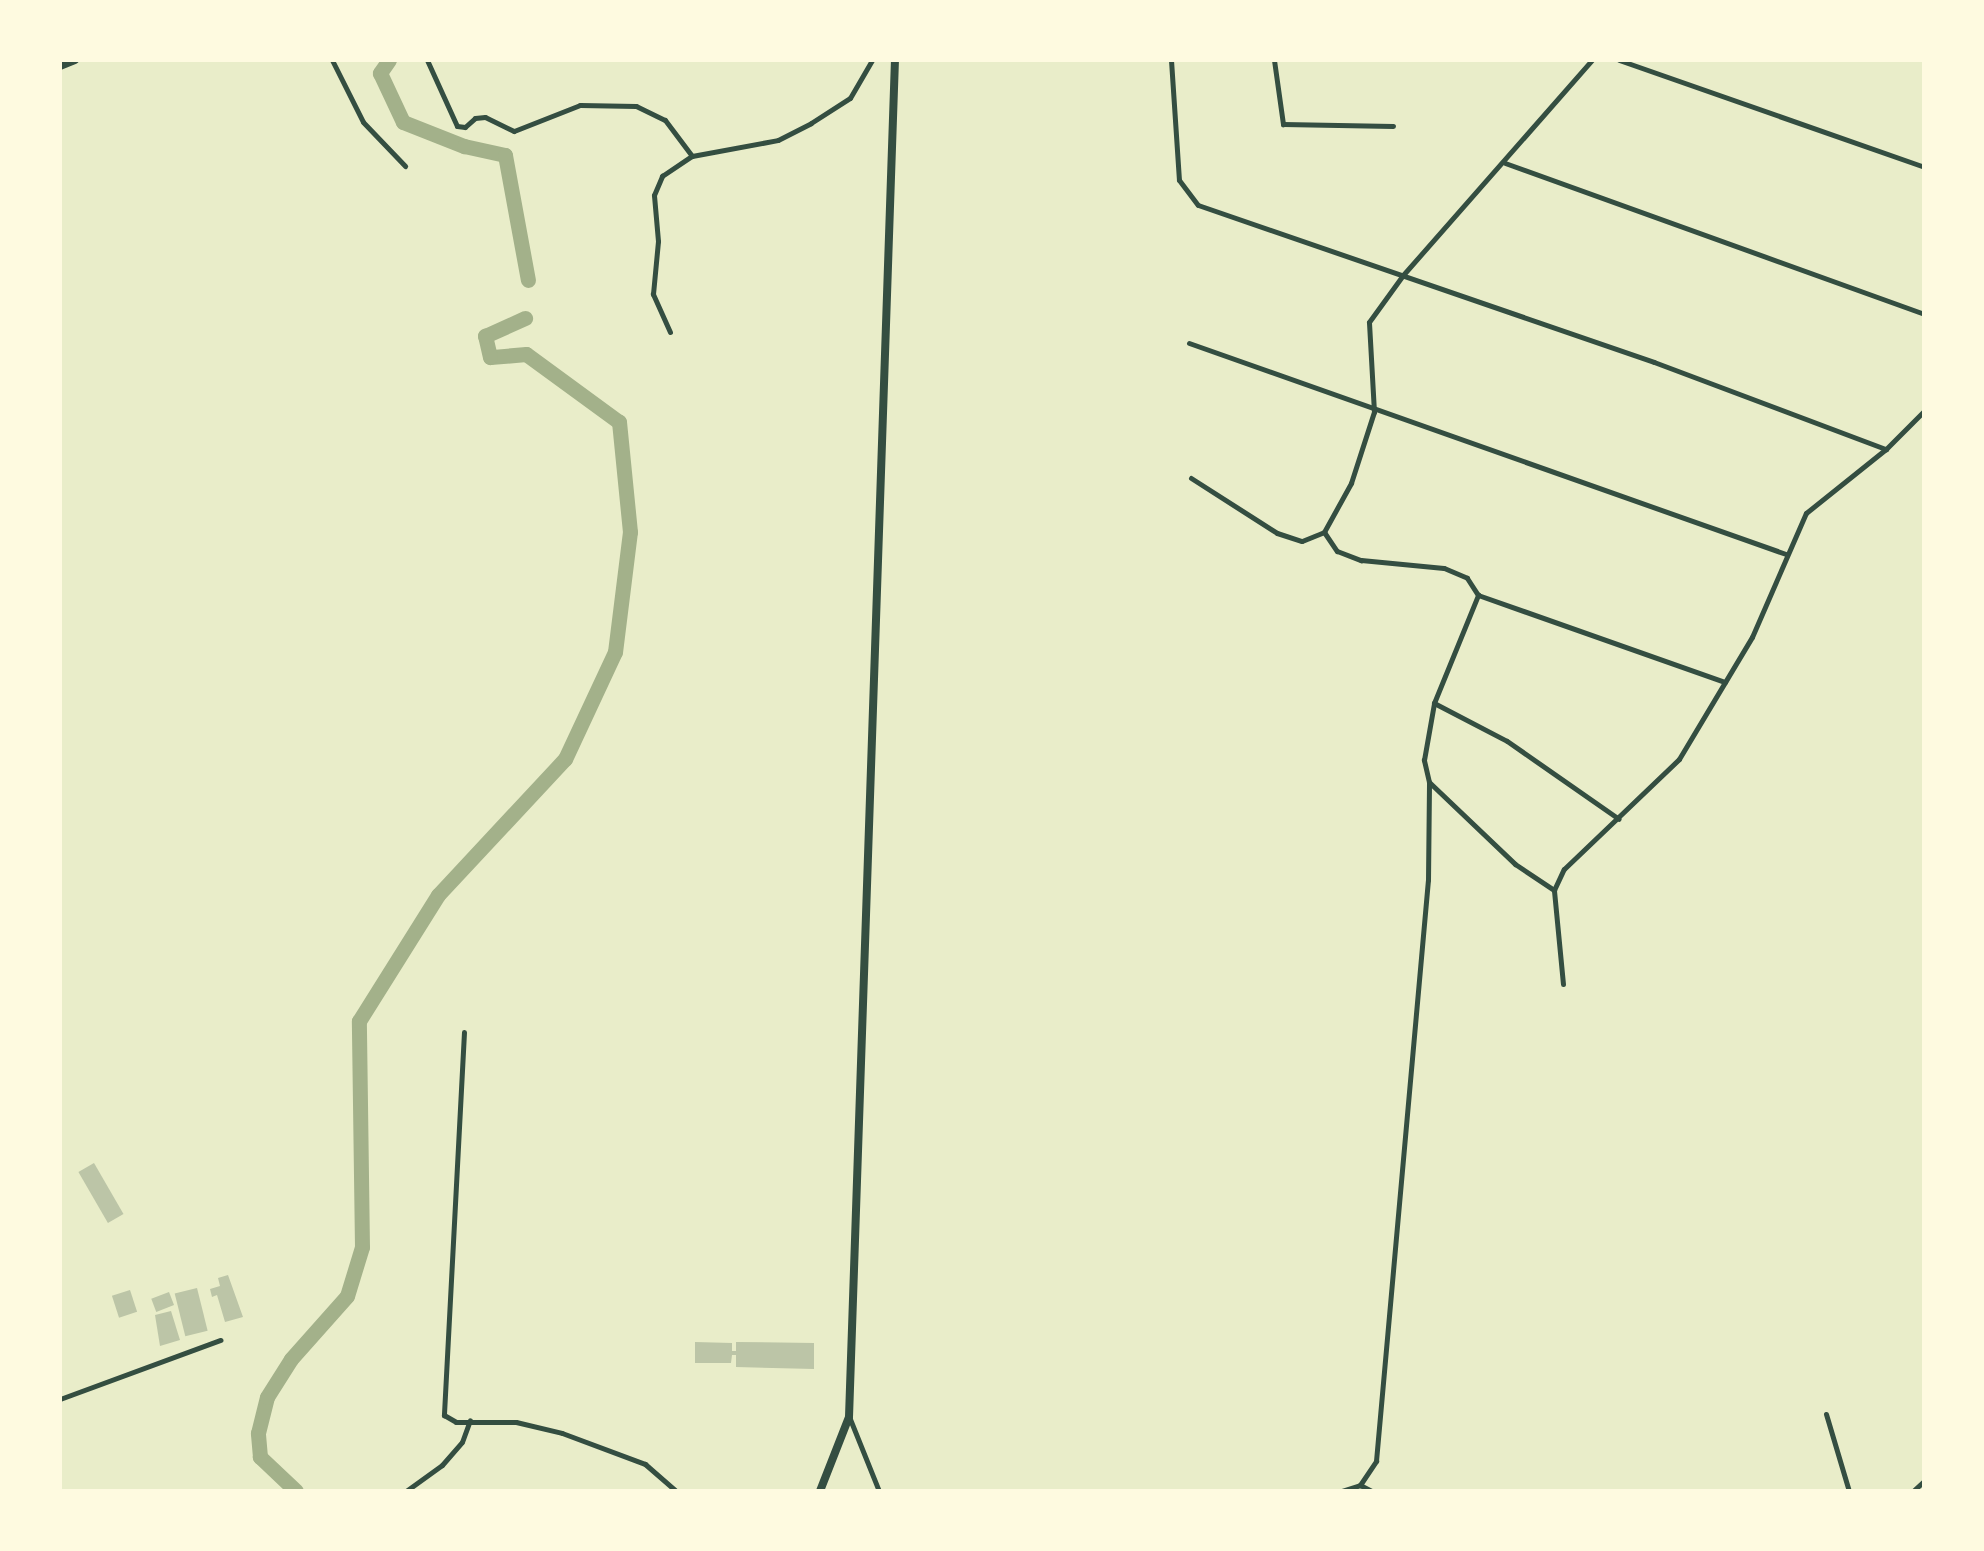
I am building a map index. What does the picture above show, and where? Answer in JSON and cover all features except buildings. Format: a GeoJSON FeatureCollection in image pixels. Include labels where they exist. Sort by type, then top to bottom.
{"type":"FeatureCollection","features":[{"type":"Feature","properties":{"kind":"main road"},"geometry":{"type":"LineString","coordinates":[[60,66],[75,60]]}},
{"type":"Feature","properties":{"kind":"main road"},"geometry":{"type":"LineString","coordinates":[[820,1491],[849,1417],[896,60]]}},
{"type":"Feature","properties":{"kind":"street"},"geometry":{"type":"LineString","coordinates":[[332,60],[363,122],[405,166]]}},
{"type":"Feature","properties":{"kind":"street"},"geometry":{"type":"LineString","coordinates":[[427,60],[456,126],[465,127],[475,118],[485,117],[514,130],[527,129],[580,105],[636,106],[665,120],[692,156]]}},
{"type":"Feature","properties":{"kind":"street"},"geometry":{"type":"LineString","coordinates":[[670,332],[653,294],[658,241],[654,195],[662,176],[692,156],[778,140],[811,123],[850,98],[872,60]]}},
{"type":"Feature","properties":{"kind":"street"},"geometry":{"type":"LineString","coordinates":[[1171,60],[1179,180],[1198,206],[1828,424],[1886,449]]}},
{"type":"Feature","properties":{"kind":"street"},"geometry":{"type":"LineString","coordinates":[[1274,60],[1283,124],[1393,126]]}},
{"type":"Feature","properties":{"kind":"street"},"geometry":{"type":"LineString","coordinates":[[1191,478],[1277,533],[1302,540],[1324,532],[1351,483],[1374,412],[1369,322],[1402,275],[1505,164],[1592,60]]}},
{"type":"Feature","properties":{"kind":"street"},"geometry":{"type":"LineString","coordinates":[[1618,60],[1924,167]]}},
{"type":"Feature","properties":{"kind":"street"},"geometry":{"type":"LineString","coordinates":[[1505,164],[1924,314]]}},
{"type":"Feature","properties":{"kind":"street"},"geometry":{"type":"LineString","coordinates":[[1188,344],[1786,554]]}},
{"type":"Feature","properties":{"kind":"street"},"geometry":{"type":"LineString","coordinates":[[1563,984],[1554,890],[1564,868],[1679,759],[1752,636],[1806,513],[1886,449],[1924,411]]}},
{"type":"Feature","properties":{"kind":"street"},"geometry":{"type":"LineString","coordinates":[[1324,532],[1337,551],[1361,560],[1444,568],[1467,578],[1478,595],[1725,682]]}},
{"type":"Feature","properties":{"kind":"street"},"geometry":{"type":"LineString","coordinates":[[1342,1491],[1360,1485],[1376,1461],[1428,880],[1429,782],[1424,760],[1434,703],[1478,595]]}},
{"type":"Feature","properties":{"kind":"street"},"geometry":{"type":"LineString","coordinates":[[1434,703],[1507,741],[1619,819]]}},
{"type":"Feature","properties":{"kind":"street"},"geometry":{"type":"LineString","coordinates":[[1429,782],[1515,864],[1554,890]]}},
{"type":"Feature","properties":{"kind":"street"},"geometry":{"type":"LineString","coordinates":[[464,1032],[444,1415],[456,1422],[516,1422],[562,1433],[645,1464],[676,1491]]}},
{"type":"Feature","properties":{"kind":"street"},"geometry":{"type":"LineString","coordinates":[[60,1399],[220,1340]]}},
{"type":"Feature","properties":{"kind":"street"},"geometry":{"type":"LineString","coordinates":[[1826,1414],[1849,1491]]}},
{"type":"Feature","properties":{"kind":"street"},"geometry":{"type":"LineString","coordinates":[[849,1417],[879,1491]]}},
{"type":"Feature","properties":{"kind":"street"},"geometry":{"type":"LineString","coordinates":[[406,1491],[442,1465],[462,1442],[470,1420]]}},
{"type":"Feature","properties":{"kind":"street"},"geometry":{"type":"LineString","coordinates":[[1913,1491],[1924,1481]]}},
{"type":"Feature","properties":{"kind":"street"},"geometry":{"type":"LineString","coordinates":[[1360,1485],[1372,1491]]}},
{"type":"Feature","properties":{"kind":"waterway"},"geometry":{"type":"LineString","coordinates":[[389,60],[380,73],[403,122],[464,146],[505,155],[528,280]]}},
{"type":"Feature","properties":{"kind":"waterway"},"geometry":{"type":"LineString","coordinates":[[296,1491],[260,1457],[258,1433],[267,1397],[291,1359],[347,1296],[362,1247],[359,1021],[438,895],[565,759],[615,652],[630,532],[619,422],[526,354],[490,357],[485,336],[525,318]]}}]}
